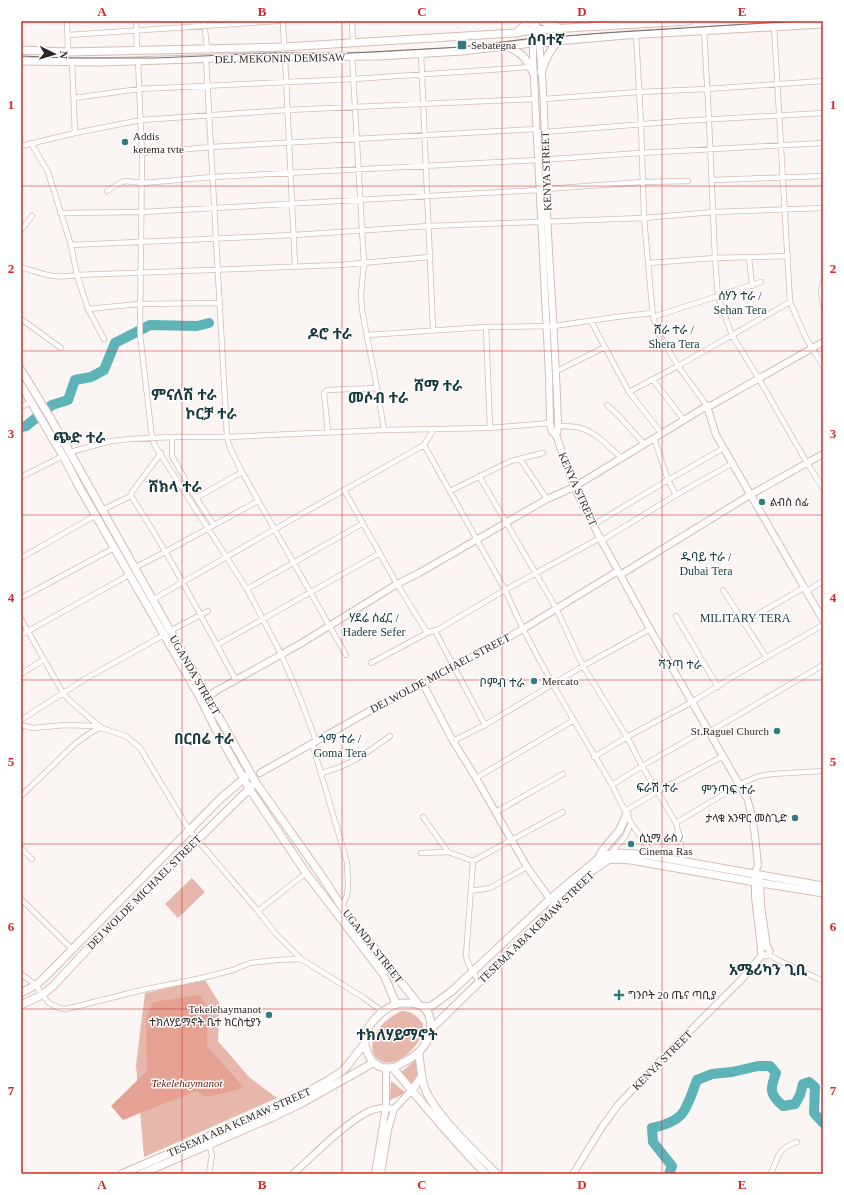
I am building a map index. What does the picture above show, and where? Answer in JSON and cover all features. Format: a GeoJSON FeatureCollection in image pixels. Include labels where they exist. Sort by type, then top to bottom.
{"type":"FeatureCollection","features":[{"type":"Feature","properties":{"kind":"main road"},"geometry":{"type":"LineString","coordinates":[[515,33],[530,21]]}},
{"type":"Feature","properties":{"kind":"main road"},"geometry":{"type":"LineString","coordinates":[[543,21],[561,29]]}},
{"type":"Feature","properties":{"kind":"main road","name":"DEJ. MEKONIN DEMISAW"},"geometry":{"type":"LineString","coordinates":[[21,50],[68,52],[284,47],[515,33],[635,22],[689,21]]}},
{"type":"Feature","properties":{"kind":"main road","name":"DEJ. MEKONIN DEMISAW"},"geometry":{"type":"LineString","coordinates":[[21,61],[138,62],[284,57],[379,56],[774,23],[823,24]]}},
{"type":"Feature","properties":{"kind":"main road"},"geometry":{"type":"LineString","coordinates":[[542,72],[544,63],[551,50],[559,40]]}},
{"type":"Feature","properties":{"kind":"main road"},"geometry":{"type":"LineString","coordinates":[[506,46],[517,50],[522,54],[532,69]]}},
{"type":"Feature","properties":{"kind":"main road","name":"UGANDA STREET"},"geometry":{"type":"LineString","coordinates":[[21,370],[51,419],[96,515],[129,575],[167,633],[250,774],[342,907],[420,1005]]}},
{"type":"Feature","properties":{"kind":"main road","name":"UGANDA STREET"},"geometry":{"type":"LineString","coordinates":[[21,385],[44,424],[67,454],[102,510],[152,600],[167,633]]}},
{"type":"Feature","properties":{"kind":"main road","name":"UGANDA STREET"},"geometry":{"type":"LineString","coordinates":[[205,699],[249,788],[306,873],[384,975],[396,1004]]}},
{"type":"Feature","properties":{"kind":"main road","name":"DEJ WOLDE MICHAEL STREET"},"geometry":{"type":"LineString","coordinates":[[21,993],[36,985],[220,799],[243,778],[250,774]]}},
{"type":"Feature","properties":{"kind":"main road","name":"DEJ WOLDE MICHAEL STREET"},"geometry":{"type":"LineString","coordinates":[[21,1005],[42,995],[59,980],[197,839],[256,783]]}},
{"type":"Feature","properties":{"kind":"main road"},"geometry":{"type":"LineString","coordinates":[[599,858],[602,851],[619,831],[626,813]]}},
{"type":"Feature","properties":{"kind":"main road","name":"TESEMA ABA KEMAW STREET"},"geometry":{"type":"LineString","coordinates":[[420,1005],[430,1007],[452,991],[550,900],[599,858],[626,853],[684,861],[823,886]]}},
{"type":"Feature","properties":{"kind":"main road","name":"TESEMA ABA KEMAW STREET"},"geometry":{"type":"LineString","coordinates":[[430,1030],[549,914],[553,906],[593,870],[610,857],[823,893]]}},
{"type":"Feature","properties":{"kind":"main road"},"geometry":{"type":"LineString","coordinates":[[125,894],[132,904]]}},
{"type":"Feature","properties":{"kind":"main road"},"geometry":{"type":"LineString","coordinates":[[390,1068],[409,1060],[419,1053],[428,1040],[431,1022],[426,1010],[420,1005],[415,1003],[396,1004],[382,1011],[365,1036],[366,1051],[373,1063],[390,1068],[422,1101],[437,1122],[497,1174]]}},
{"type":"Feature","properties":{"kind":"main road","name":"TESEMA ABA KEMAW STREET"},"geometry":{"type":"LineString","coordinates":[[294,1103],[341,1072],[365,1043]]}},
{"type":"Feature","properties":{"kind":"main road"},"geometry":{"type":"LineString","coordinates":[[419,1053],[424,1086],[431,1100],[486,1174]]}},
{"type":"Feature","properties":{"kind":"main road","name":"TESEMA ABA KEMAW STREET"},"geometry":{"type":"LineString","coordinates":[[141,1174],[209,1140],[294,1103],[373,1063]]}},
{"type":"Feature","properties":{"kind":"main road"},"geometry":{"type":"LineString","coordinates":[[412,1090],[422,1076]]}},
{"type":"Feature","properties":{"kind":"main road","name":"TESEMA ABA KEMAW STREET"},"geometry":{"type":"LineString","coordinates":[[122,1174],[148,1170]]}},
{"type":"Feature","properties":{"kind":"street"},"geometry":{"type":"LineString","coordinates":[[67,21],[68,52]]}},
{"type":"Feature","properties":{"kind":"street"},"geometry":{"type":"LineString","coordinates":[[136,21],[137,51]]}},
{"type":"Feature","properties":{"kind":"street"},"geometry":{"type":"LineString","coordinates":[[68,34],[137,30],[204,23],[278,21]]}},
{"type":"Feature","properties":{"kind":"street"},"geometry":{"type":"LineString","coordinates":[[283,21],[284,47]]}},
{"type":"Feature","properties":{"kind":"street"},"geometry":{"type":"LineString","coordinates":[[352,21],[353,43]]}},
{"type":"Feature","properties":{"kind":"street"},"geometry":{"type":"LineString","coordinates":[[534,21],[536,42],[532,69],[535,99],[547,326],[550,423],[552,432],[556,435]]}},
{"type":"Feature","properties":{"kind":"street"},"geometry":{"type":"LineString","coordinates":[[204,23],[206,48]]}},
{"type":"Feature","properties":{"kind":"street"},"geometry":{"type":"LineString","coordinates":[[774,23],[790,302],[806,338],[823,366]]}},
{"type":"Feature","properties":{"kind":"street"},"geometry":{"type":"LineString","coordinates":[[704,30],[718,297],[732,335],[823,488]]}},
{"type":"Feature","properties":{"kind":"street"},"geometry":{"type":"LineString","coordinates":[[636,35],[644,218],[652,315],[659,334],[678,366],[707,406],[716,435],[823,620]]}},
{"type":"Feature","properties":{"kind":"street","name":"KENYA STREET"},"geometry":{"type":"LineString","coordinates":[[536,42],[542,72],[544,99],[546,189],[558,426],[556,435],[574,486],[600,539],[747,798],[752,816],[758,865],[757,882],[761,906],[765,951],[742,979],[618,1105],[602,1127],[574,1174]]}},
{"type":"Feature","properties":{"kind":"street"},"geometry":{"type":"LineString","coordinates":[[421,53],[433,330]]}},
{"type":"Feature","properties":{"kind":"street"},"geometry":{"type":"LineString","coordinates":[[352,56],[364,263],[361,294],[384,430]]}},
{"type":"Feature","properties":{"kind":"street"},"geometry":{"type":"LineString","coordinates":[[284,57],[295,266]]}},
{"type":"Feature","properties":{"kind":"street"},"geometry":{"type":"LineString","coordinates":[[206,59],[227,437],[230,448],[242,472],[346,656]]}},
{"type":"Feature","properties":{"kind":"street"},"geometry":{"type":"LineString","coordinates":[[72,62],[75,132]]}},
{"type":"Feature","properties":{"kind":"street"},"geometry":{"type":"LineString","coordinates":[[138,62],[142,153],[139,323],[145,388],[152,438],[155,446],[161,453],[187,497],[227,556],[247,589],[281,654],[300,698],[314,742],[321,773],[347,862],[348,895],[342,907]]}},
{"type":"Feature","properties":{"kind":"street"},"geometry":{"type":"LineString","coordinates":[[74,98],[139,89],[532,69]]}},
{"type":"Feature","properties":{"kind":"street"},"geometry":{"type":"LineString","coordinates":[[544,99],[823,81]]}},
{"type":"Feature","properties":{"kind":"street"},"geometry":{"type":"LineString","coordinates":[[21,146],[75,132],[141,120],[287,110],[535,99]]}},
{"type":"Feature","properties":{"kind":"street"},"geometry":{"type":"LineString","coordinates":[[545,132],[641,123],[823,113]]}},
{"type":"Feature","properties":{"kind":"street"},"geometry":{"type":"LineString","coordinates":[[142,153],[211,147],[424,134],[536,129]]}},
{"type":"Feature","properties":{"kind":"street"},"geometry":{"type":"LineString","coordinates":[[31,143],[48,172],[71,245],[77,275],[88,309],[104,339]]}},
{"type":"Feature","properties":{"kind":"street"},"geometry":{"type":"LineString","coordinates":[[107,191],[122,182],[823,143]]}},
{"type":"Feature","properties":{"kind":"street"},"geometry":{"type":"LineString","coordinates":[[712,180],[823,176]]}},
{"type":"Feature","properties":{"kind":"street"},"geometry":{"type":"LineString","coordinates":[[546,189],[642,182],[688,181]]}},
{"type":"Feature","properties":{"kind":"street"},"geometry":{"type":"LineString","coordinates":[[60,213],[142,212],[539,190]]}},
{"type":"Feature","properties":{"kind":"street"},"geometry":{"type":"LineString","coordinates":[[71,245],[294,235],[429,226],[644,218],[713,212],[823,208]]}},
{"type":"Feature","properties":{"kind":"street"},"geometry":{"type":"LineString","coordinates":[[21,230],[32,216]]}},
{"type":"Feature","properties":{"kind":"street"},"geometry":{"type":"LineString","coordinates":[[648,263],[715,258],[788,256]]}},
{"type":"Feature","properties":{"kind":"street"},"geometry":{"type":"LineString","coordinates":[[21,267],[57,277],[364,263],[430,257]]}},
{"type":"Feature","properties":{"kind":"street"},"geometry":{"type":"LineString","coordinates":[[749,257],[752,286]]}},
{"type":"Feature","properties":{"kind":"street"},"geometry":{"type":"LineString","coordinates":[[823,281],[821,292],[823,305]]}},
{"type":"Feature","properties":{"kind":"street"},"geometry":{"type":"LineString","coordinates":[[367,335],[486,327],[554,326],[652,315],[718,297],[761,282]]}},
{"type":"Feature","properties":{"kind":"street"},"geometry":{"type":"LineString","coordinates":[[629,392],[653,380],[790,302]]}},
{"type":"Feature","properties":{"kind":"street"},"geometry":{"type":"LineString","coordinates":[[88,309],[139,304],[219,303]]}},
{"type":"Feature","properties":{"kind":"street"},"geometry":{"type":"LineString","coordinates":[[21,319],[61,348]]}},
{"type":"Feature","properties":{"kind":"street"},"geometry":{"type":"LineString","coordinates":[[591,321],[629,392],[662,434]]}},
{"type":"Feature","properties":{"kind":"street"},"geometry":{"type":"LineString","coordinates":[[486,327],[490,428]]}},
{"type":"Feature","properties":{"kind":"street"},"geometry":{"type":"LineString","coordinates":[[205,699],[216,691],[329,626],[397,584],[547,499],[574,486],[707,406],[712,405],[823,342]]}},
{"type":"Feature","properties":{"kind":"street"},"geometry":{"type":"LineString","coordinates":[[549,374],[556,372],[605,347]]}},
{"type":"Feature","properties":{"kind":"street"},"geometry":{"type":"LineString","coordinates":[[653,380],[684,420]]}},
{"type":"Feature","properties":{"kind":"street"},"geometry":{"type":"LineString","coordinates":[[328,432],[324,393],[326,390],[377,388]]}},
{"type":"Feature","properties":{"kind":"street"},"geometry":{"type":"LineString","coordinates":[[21,407],[33,405]]}},
{"type":"Feature","properties":{"kind":"street"},"geometry":{"type":"LineString","coordinates":[[607,405],[644,444]]}},
{"type":"Feature","properties":{"kind":"street"},"geometry":{"type":"LineString","coordinates":[[21,478],[67,454],[111,441],[172,437],[227,437],[384,430],[490,428],[550,423]]}},
{"type":"Feature","properties":{"kind":"street"},"geometry":{"type":"LineString","coordinates":[[558,426],[580,428],[588,431],[600,438],[608,447],[622,458]]}},
{"type":"Feature","properties":{"kind":"street"},"geometry":{"type":"LineString","coordinates":[[152,600],[424,445],[434,429]]}},
{"type":"Feature","properties":{"kind":"street"},"geometry":{"type":"LineString","coordinates":[[172,437],[171,454],[196,498],[214,525]]}},
{"type":"Feature","properties":{"kind":"street"},"geometry":{"type":"LineString","coordinates":[[654,438],[668,480],[676,495]]}},
{"type":"Feature","properties":{"kind":"street"},"geometry":{"type":"LineString","coordinates":[[424,445],[505,590],[523,629],[553,685],[594,757],[612,785],[631,823],[655,857]]}},
{"type":"Feature","properties":{"kind":"street"},"geometry":{"type":"LineString","coordinates":[[593,525],[724,448]]}},
{"type":"Feature","properties":{"kind":"street"},"geometry":{"type":"LineString","coordinates":[[102,510],[131,496],[132,492],[161,453]]}},
{"type":"Feature","properties":{"kind":"street"},"geometry":{"type":"LineString","coordinates":[[450,491],[511,461],[543,453]]}},
{"type":"Feature","properties":{"kind":"street"},"geometry":{"type":"LineString","coordinates":[[164,458],[171,454]]}},
{"type":"Feature","properties":{"kind":"street","name":"DEJ WOLDE MICHAEL STREET"},"geometry":{"type":"LineString","coordinates":[[250,774],[260,773],[380,705],[423,684],[523,629],[556,608],[823,454]]}},
{"type":"Feature","properties":{"kind":"street"},"geometry":{"type":"LineString","coordinates":[[520,459],[547,499]]}},
{"type":"Feature","properties":{"kind":"street"},"geometry":{"type":"LineString","coordinates":[[371,663],[429,632],[435,631],[505,590],[600,539],[733,464]]}},
{"type":"Feature","properties":{"kind":"street"},"geometry":{"type":"LineString","coordinates":[[196,498],[242,472]]}},
{"type":"Feature","properties":{"kind":"street"},"geometry":{"type":"LineString","coordinates":[[479,476],[556,608],[584,666],[627,737],[642,766],[676,823],[684,861],[682,869]]}},
{"type":"Feature","properties":{"kind":"street"},"geometry":{"type":"LineString","coordinates":[[344,490],[397,584],[426,630],[429,632]]}},
{"type":"Feature","properties":{"kind":"street"},"geometry":{"type":"LineString","coordinates":[[187,497],[193,493]]}},
{"type":"Feature","properties":{"kind":"street"},"geometry":{"type":"LineString","coordinates":[[131,496],[183,583],[236,680]]}},
{"type":"Feature","properties":{"kind":"street"},"geometry":{"type":"LineString","coordinates":[[134,568],[258,501]]}},
{"type":"Feature","properties":{"kind":"street"},"geometry":{"type":"LineString","coordinates":[[21,558],[96,515]]}},
{"type":"Feature","properties":{"kind":"street"},"geometry":{"type":"LineString","coordinates":[[247,589],[362,524]]}},
{"type":"Feature","properties":{"kind":"street"},"geometry":{"type":"LineString","coordinates":[[21,598],[114,548]]}},
{"type":"Feature","properties":{"kind":"street"},"geometry":{"type":"LineString","coordinates":[[217,645],[380,553]]}},
{"type":"Feature","properties":{"kind":"street"},"geometry":{"type":"LineString","coordinates":[[21,635],[129,575]]}},
{"type":"Feature","properties":{"kind":"street"},"geometry":{"type":"LineString","coordinates":[[743,623],[823,581]]}},
{"type":"Feature","properties":{"kind":"street"},"geometry":{"type":"LineString","coordinates":[[724,590],[743,623],[766,657]]}},
{"type":"Feature","properties":{"kind":"street"},"geometry":{"type":"LineString","coordinates":[[21,720],[62,693],[208,611]]}},
{"type":"Feature","properties":{"kind":"street"},"geometry":{"type":"LineString","coordinates":[[676,616],[718,687]]}},
{"type":"Feature","properties":{"kind":"street"},"geometry":{"type":"LineString","coordinates":[[21,619],[62,693],[101,727]]}},
{"type":"Feature","properties":{"kind":"street"},"geometry":{"type":"LineString","coordinates":[[594,757],[627,737],[692,702],[766,657],[823,625]]}},
{"type":"Feature","properties":{"kind":"street"},"geometry":{"type":"LineString","coordinates":[[453,741],[485,725],[584,666],[650,629]]}},
{"type":"Feature","properties":{"kind":"street"},"geometry":{"type":"LineString","coordinates":[[435,631],[455,666],[485,725]]}},
{"type":"Feature","properties":{"kind":"street"},"geometry":{"type":"LineString","coordinates":[[21,674],[43,660]]}},
{"type":"Feature","properties":{"kind":"street"},"geometry":{"type":"LineString","coordinates":[[612,785],[642,766],[823,665]]}},
{"type":"Feature","properties":{"kind":"street"},"geometry":{"type":"LineString","coordinates":[[423,684],[453,741],[512,839],[527,867],[553,906]]}},
{"type":"Feature","properties":{"kind":"street"},"geometry":{"type":"LineString","coordinates":[[476,778],[574,720]]}},
{"type":"Feature","properties":{"kind":"street"},"geometry":{"type":"LineString","coordinates":[[21,725],[33,728],[66,725],[101,727],[126,736],[140,748],[189,830],[275,933],[301,959],[364,998],[382,1011]]}},
{"type":"Feature","properties":{"kind":"street"},"geometry":{"type":"LineString","coordinates":[[21,796],[76,743],[101,727]]}},
{"type":"Feature","properties":{"kind":"street"},"geometry":{"type":"LineString","coordinates":[[321,773],[350,763],[390,736]]}},
{"type":"Feature","properties":{"kind":"street"},"geometry":{"type":"LineString","coordinates":[[626,813],[657,792],[723,756]]}},
{"type":"Feature","properties":{"kind":"street"},"geometry":{"type":"LineString","coordinates":[[676,823],[740,784],[759,776],[766,774],[823,771]]}},
{"type":"Feature","properties":{"kind":"street"},"geometry":{"type":"LineString","coordinates":[[256,783],[260,773]]}},
{"type":"Feature","properties":{"kind":"street"},"geometry":{"type":"LineString","coordinates":[[496,812],[563,774]]}},
{"type":"Feature","properties":{"kind":"street"},"geometry":{"type":"LineString","coordinates":[[421,853],[448,852],[473,861],[563,812]]}},
{"type":"Feature","properties":{"kind":"street"},"geometry":{"type":"LineString","coordinates":[[423,817],[448,852]]}},
{"type":"Feature","properties":{"kind":"street"},"geometry":{"type":"LineString","coordinates":[[610,857],[625,837],[631,823]]}},
{"type":"Feature","properties":{"kind":"street"},"geometry":{"type":"LineString","coordinates":[[21,848],[32,859]]}},
{"type":"Feature","properties":{"kind":"street"},"geometry":{"type":"LineString","coordinates":[[473,861],[466,956],[472,973],[479,981]]}},
{"type":"Feature","properties":{"kind":"street"},"geometry":{"type":"LineString","coordinates":[[471,891],[490,888],[527,867]]}},
{"type":"Feature","properties":{"kind":"street"},"geometry":{"type":"LineString","coordinates":[[258,911],[306,873]]}},
{"type":"Feature","properties":{"kind":"street"},"geometry":{"type":"LineString","coordinates":[[21,898],[72,949]]}},
{"type":"Feature","properties":{"kind":"street"},"geometry":{"type":"LineString","coordinates":[[765,951],[778,960],[823,981]]}},
{"type":"Feature","properties":{"kind":"street"},"geometry":{"type":"LineString","coordinates":[[21,974],[36,985],[42,995],[56,1007],[66,1009],[142,990],[202,978],[233,970],[250,963],[301,959]]}},
{"type":"Feature","properties":{"kind":"street"},"geometry":{"type":"LineString","coordinates":[[375,1174],[386,1107],[390,1068]]}},
{"type":"Feature","properties":{"kind":"street"},"geometry":{"type":"LineString","coordinates":[[381,1174],[388,1130],[394,1109],[412,1090]]}},
{"type":"Feature","properties":{"kind":"street"},"geometry":{"type":"LineString","coordinates":[[294,1174],[335,1136],[365,1113],[386,1107],[394,1109]]}},
{"type":"Feature","properties":{"kind":"street"},"geometry":{"type":"LineString","coordinates":[[209,1140],[212,1155],[209,1174]]}},
{"type":"Feature","properties":{"kind":"street"},"geometry":{"type":"LineString","coordinates":[[771,1174],[782,1150],[788,1145],[797,1142]]}},
{"type":"Feature","properties":{"kind":"green space"},"geometry":{"type":"Polygon","coordinates":[[[192,878],[205,892],[178,918],[165,904],[192,878]]]}},
{"type":"Feature","properties":{"kind":"green space","name":"Tekelehaymanot"},"geometry":{"type":"Polygon","coordinates":[[[205,980],[220,1004],[218,1041],[249,1077],[277,1098],[144,1157],[136,1065],[145,993],[205,980]]]}},
{"type":"Feature","properties":{"kind":"green space"},"geometry":{"type":"Polygon","coordinates":[[[200,995],[208,1008],[207,1046],[244,1088],[207,1097],[196,1091],[123,1120],[111,1106],[147,1071],[146,1019],[153,1002],[200,995]]]}},
{"type":"Feature","properties":{"kind":"green space"},"geometry":{"type":"Polygon","coordinates":[[[401,1011],[414,1014],[423,1024],[420,1038],[412,1050],[401,1059],[389,1063],[383,1062],[374,1055],[372,1046],[373,1040],[383,1024],[401,1011]]]}},
{"type":"Feature","properties":{"kind":"green space"},"geometry":{"type":"Polygon","coordinates":[[[417,1059],[420,1076],[411,1088],[398,1075],[417,1059]]]}},
{"type":"Feature","properties":{"kind":"green space"},"geometry":{"type":"Polygon","coordinates":[[[391,1081],[406,1093],[390,1100],[391,1081]]]}},
{"type":"Feature","properties":{"kind":"waterway"},"geometry":{"type":"LineString","coordinates":[[21,427],[26,426],[52,405],[68,400],[75,380],[91,377],[104,370],[115,343],[150,325],[197,326],[209,323]]}},
{"type":"Feature","properties":{"kind":"waterway"},"geometry":{"type":"LineString","coordinates":[[669,1174],[672,1166],[653,1142],[652,1128],[675,1120],[681,1115],[684,1112],[697,1080],[712,1074],[732,1072],[758,1066],[770,1066],[776,1073],[772,1087],[773,1095],[783,1106],[795,1104],[800,1095],[803,1084],[809,1082],[815,1087],[814,1113],[823,1123]]}},
{"type":"Feature","properties":{"kind":"tram line"},"geometry":{"type":"LineString","coordinates":[[21,56],[68,58],[155,58],[274,53],[333,54],[462,47],[526,39],[797,21]]}},
{"type":"Feature","properties":{"kind":"place","name":"Sebategna"},"geometry":{"type":"Point","coordinates":[462,45]}},
{"type":"Feature","properties":{"kind":"place","name":"Addis ketema tvte"},"geometry":{"type":"Point","coordinates":[125,142]}},
{"type":"Feature","properties":{"kind":"place","name":"ልብስ ሰፊ"},"geometry":{"type":"Point","coordinates":[762,502]}},
{"type":"Feature","properties":{"kind":"place","name":"Mercato"},"geometry":{"type":"Point","coordinates":[534,681]}},
{"type":"Feature","properties":{"kind":"place","name":"St.Raguel Church"},"geometry":{"type":"Point","coordinates":[777,731]}},
{"type":"Feature","properties":{"kind":"place","name":"ታላቁ አንዋር መስጊድ"},"geometry":{"type":"Point","coordinates":[795,818]}},
{"type":"Feature","properties":{"kind":"place","name":"ሲኒማ ራስ / Cinema Ras"},"geometry":{"type":"Point","coordinates":[631,844]}},
{"type":"Feature","properties":{"kind":"place","name":"ግንቦት 20 ጤና ጣቢያ"},"geometry":{"type":"Point","coordinates":[619,995]}},
{"type":"Feature","properties":{"kind":"place","name":"Tekelehaymanot ተክለሃይማኖት ቤተ ክርስቲያን"},"geometry":{"type":"Point","coordinates":[269,1015]}},
{"type":"Feature","properties":{"kind":"district","name":"ሰባተኛ"},"geometry":{"type":"Point","coordinates":[546,40]}},
{"type":"Feature","properties":{"kind":"district","name":"ሰሃን ተራ / Sehan Tera"},"geometry":{"type":"Point","coordinates":[740,303]}},
{"type":"Feature","properties":{"kind":"district","name":"ዶሮ ተራ"},"geometry":{"type":"Point","coordinates":[330,334]}},
{"type":"Feature","properties":{"kind":"district","name":"ሸራ ተራ / Shera Tera"},"geometry":{"type":"Point","coordinates":[674,337]}},
{"type":"Feature","properties":{"kind":"district","name":"ሸማ ተራ"},"geometry":{"type":"Point","coordinates":[438,386]}},
{"type":"Feature","properties":{"kind":"district","name":"ምናለሽ ተራ"},"geometry":{"type":"Point","coordinates":[184,395]}},
{"type":"Feature","properties":{"kind":"district","name":"መሶብ ተራ"},"geometry":{"type":"Point","coordinates":[378,398]}},
{"type":"Feature","properties":{"kind":"district","name":"ኮርቻ ተራ"},"geometry":{"type":"Point","coordinates":[211,414]}},
{"type":"Feature","properties":{"kind":"district","name":"ጭድ ተራ"},"geometry":{"type":"Point","coordinates":[79,438]}},
{"type":"Feature","properties":{"kind":"district","name":"ሸክላ ተራ"},"geometry":{"type":"Point","coordinates":[175,487]}},
{"type":"Feature","properties":{"kind":"district","name":"ዱባይ ተራ / Dubai Tera"},"geometry":{"type":"Point","coordinates":[706,564]}},
{"type":"Feature","properties":{"kind":"district","name":"MILITARY TERA"},"geometry":{"type":"Point","coordinates":[745,618]}},
{"type":"Feature","properties":{"kind":"district","name":"ሃደሬ ሰፈር / Hadere Sefer"},"geometry":{"type":"Point","coordinates":[374,625]}},
{"type":"Feature","properties":{"kind":"district","name":"ሻንጣ ተራ"},"geometry":{"type":"Point","coordinates":[680,665]}},
{"type":"Feature","properties":{"kind":"district","name":"ቦምብ ተራ"},"geometry":{"type":"Point","coordinates":[502,683]}},
{"type":"Feature","properties":{"kind":"district","name":"በርበሬ ተራ"},"geometry":{"type":"Point","coordinates":[204,739]}},
{"type":"Feature","properties":{"kind":"district","name":"ጎማ ተራ / Goma Tera"},"geometry":{"type":"Point","coordinates":[340,746]}},
{"type":"Feature","properties":{"kind":"district","name":"ፍራሽ ተራ"},"geometry":{"type":"Point","coordinates":[657,788]}},
{"type":"Feature","properties":{"kind":"district","name":"ምንጣፍ ተራ"},"geometry":{"type":"Point","coordinates":[728,790]}},
{"type":"Feature","properties":{"kind":"district","name":"አሜሪካን ጊቢ"},"geometry":{"type":"Point","coordinates":[768,970]}},
{"type":"Feature","properties":{"kind":"district","name":"ተክለሃይማኖት"},"geometry":{"type":"Point","coordinates":[397,1035]}}]}
